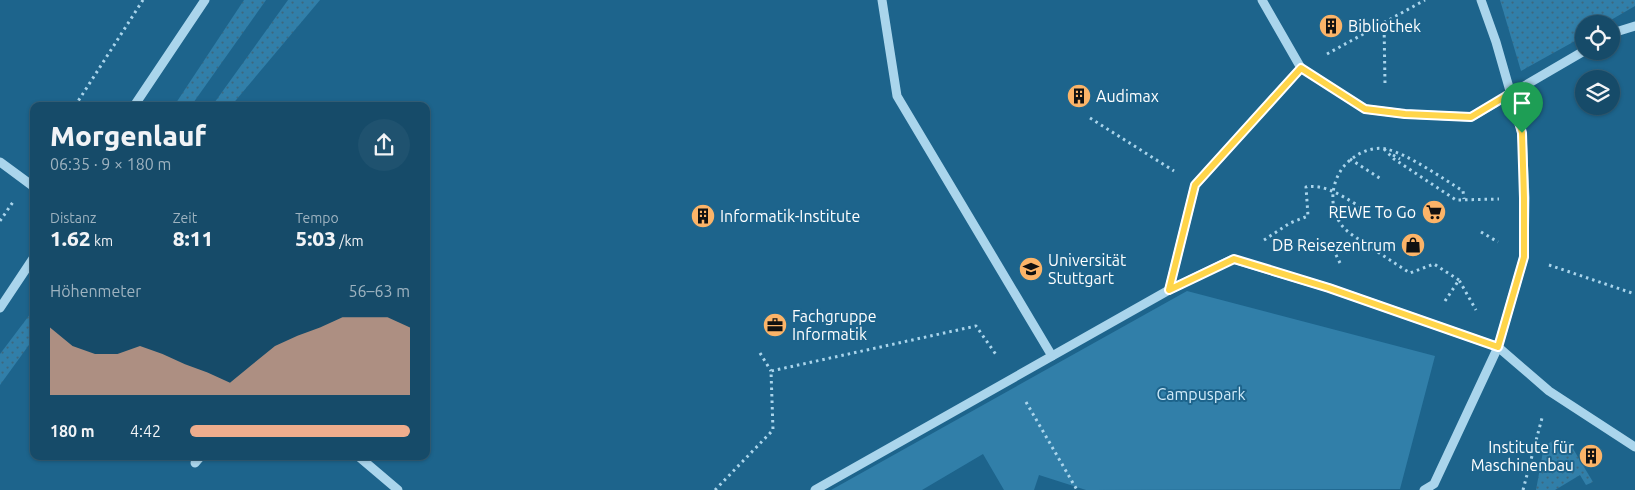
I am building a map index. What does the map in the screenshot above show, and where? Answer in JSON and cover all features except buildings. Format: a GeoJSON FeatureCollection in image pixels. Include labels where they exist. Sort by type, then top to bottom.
{"type":"FeatureCollection","features":[{"type":"Feature","properties":{"kind":"street"},"geometry":{"type":"LineString","coordinates":[[137,102],[205,0]]}},
{"type":"Feature","properties":{"kind":"street"},"geometry":{"type":"LineString","coordinates":[[882,0],[897,96],[1052,356]]}},
{"type":"Feature","properties":{"kind":"street"},"geometry":{"type":"LineString","coordinates":[[1262,0],[1301,68],[1365,109],[1405,114],[1471,117],[1575,56]]}},
{"type":"Feature","properties":{"kind":"street"},"geometry":{"type":"LineString","coordinates":[[1424,490],[1434,484],[1498,347],[1524,257],[1522,133],[1482,0]]}},
{"type":"Feature","properties":{"kind":"street"},"geometry":{"type":"LineString","coordinates":[[1620,31],[1635,26]]}},
{"type":"Feature","properties":{"kind":"street"},"geometry":{"type":"LineString","coordinates":[[1169,290],[1195,185],[1301,68]]}},
{"type":"Feature","properties":{"kind":"street"},"geometry":{"type":"LineString","coordinates":[[0,162],[30,184]]}},
{"type":"Feature","properties":{"kind":"street"},"geometry":{"type":"LineString","coordinates":[[815,490],[1169,290],[1234,259],[1329,288],[1498,347],[1549,392],[1635,447]]}},
{"type":"Feature","properties":{"kind":"street"},"geometry":{"type":"LineString","coordinates":[[0,308],[30,263]]}},
{"type":"Feature","properties":{"kind":"street"},"geometry":{"type":"LineString","coordinates":[[363,460],[398,490]]}},
{"type":"Feature","properties":{"kind":"path"},"geometry":{"type":"LineString","coordinates":[[78,102],[143,0]]}},
{"type":"Feature","properties":{"kind":"path"},"geometry":{"type":"LineString","coordinates":[[1301,68],[1425,0]]}},
{"type":"Feature","properties":{"kind":"path"},"geometry":{"type":"LineString","coordinates":[[1384,22],[1386,86]]}},
{"type":"Feature","properties":{"kind":"path"},"geometry":{"type":"LineString","coordinates":[[1090,118],[1195,185]]}},
{"type":"Feature","properties":{"kind":"path"},"geometry":{"type":"LineString","coordinates":[[1378,148],[1380,141]]}},
{"type":"Feature","properties":{"kind":"path"},"geometry":{"type":"LineString","coordinates":[[1459,280],[1434,264],[1410,273],[1353,236],[1343,227],[1336,216],[1332,204],[1332,190],[1339,171],[1350,159],[1363,152],[1378,148],[1398,152],[1463,191],[1464,199]]}},
{"type":"Feature","properties":{"kind":"path"},"geometry":{"type":"LineString","coordinates":[[1384,149],[1394,159],[1456,200],[1524,198]]}},
{"type":"Feature","properties":{"kind":"path"},"geometry":{"type":"LineString","coordinates":[[1388,153],[1400,159]]}},
{"type":"Feature","properties":{"kind":"path"},"geometry":{"type":"LineString","coordinates":[[1350,159],[1381,179]]}},
{"type":"Feature","properties":{"kind":"path"},"geometry":{"type":"LineString","coordinates":[[1290,223],[1308,216],[1306,187],[1310,186],[1332,190],[1364,209]]}},
{"type":"Feature","properties":{"kind":"path"},"geometry":{"type":"LineString","coordinates":[[1340,263],[1330,241],[1347,252]]}},
{"type":"Feature","properties":{"kind":"path"},"geometry":{"type":"LineString","coordinates":[[1524,257],[1635,294]]}},
{"type":"Feature","properties":{"kind":"path"},"geometry":{"type":"LineString","coordinates":[[771,371],[976,326],[1012,378],[1077,490]]}},
{"type":"Feature","properties":{"kind":"path"},"geometry":{"type":"LineString","coordinates":[[715,490],[773,430],[771,371],[760,353]]}},
{"type":"Feature","properties":{"kind":"path"},"geometry":{"type":"LineString","coordinates":[[1523,490],[1549,392]]}},
{"type":"Feature","properties":{"kind":"green space"},"geometry":{"type":"Polygon","coordinates":[[[244,0],[266,0],[194,102],[177,102],[244,0]]]}},
{"type":"Feature","properties":{"kind":"green space"},"geometry":{"type":"Polygon","coordinates":[[[288,0],[320,0],[234,102],[215,102],[288,0]]]}},
{"type":"Feature","properties":{"kind":"green space"},"geometry":{"type":"Polygon","coordinates":[[[1500,0],[1635,0],[1635,6],[1620,15],[1575,15],[1575,41],[1521,71],[1500,0]]]}},
{"type":"Feature","properties":{"kind":"green space","name":"Campuspark"},"geometry":{"type":"Polygon","coordinates":[[[1187,291],[1435,356],[1400,489],[1086,490],[1039,475],[1034,490],[1004,490],[983,454],[922,490],[831,490],[1187,291]]]}},
{"type":"Feature","properties":{"kind":"green space"},"geometry":{"type":"Polygon","coordinates":[[[30,314],[30,344],[0,385],[0,354],[30,314]]]}},
{"type":"Feature","properties":{"kind":"green space"},"geometry":{"type":"Polygon","coordinates":[[[1556,439],[1569,442],[1593,482],[1586,485],[1580,475],[1555,490],[1536,490],[1544,446],[1556,439]]]}},
{"type":"Feature","properties":{"kind":"place","name":"Bibliothek"},"geometry":{"type":"Point","coordinates":[1331,26]}},
{"type":"Feature","properties":{"kind":"place","name":"Audimax"},"geometry":{"type":"Point","coordinates":[1079,96]}},
{"type":"Feature","properties":{"kind":"place","name":"REWE To Go"},"geometry":{"type":"Point","coordinates":[1434,212]}},
{"type":"Feature","properties":{"kind":"place","name":"Informatik-Institute"},"geometry":{"type":"Point","coordinates":[703,216]}},
{"type":"Feature","properties":{"kind":"place","name":"DB Reisezentrum"},"geometry":{"type":"Point","coordinates":[1413,245]}},
{"type":"Feature","properties":{"kind":"place","name":"Universität Stuttgart"},"geometry":{"type":"Point","coordinates":[1031,269]}},
{"type":"Feature","properties":{"kind":"place","name":"Fachgruppe Informatik"},"geometry":{"type":"Point","coordinates":[775,325]}},
{"type":"Feature","properties":{"kind":"place","name":"Institute für Maschinenbau"},"geometry":{"type":"Point","coordinates":[1591,456]}},
{"type":"Feature","properties":{"kind":"route"},"geometry":{"type":"LineString","coordinates":[[1301,68],[1365,109],[1405,114],[1471,117],[1511,93],[1522,133],[1524,257],[1498,347],[1329,288],[1234,259],[1169,290],[1195,185],[1301,68]]}}]}
